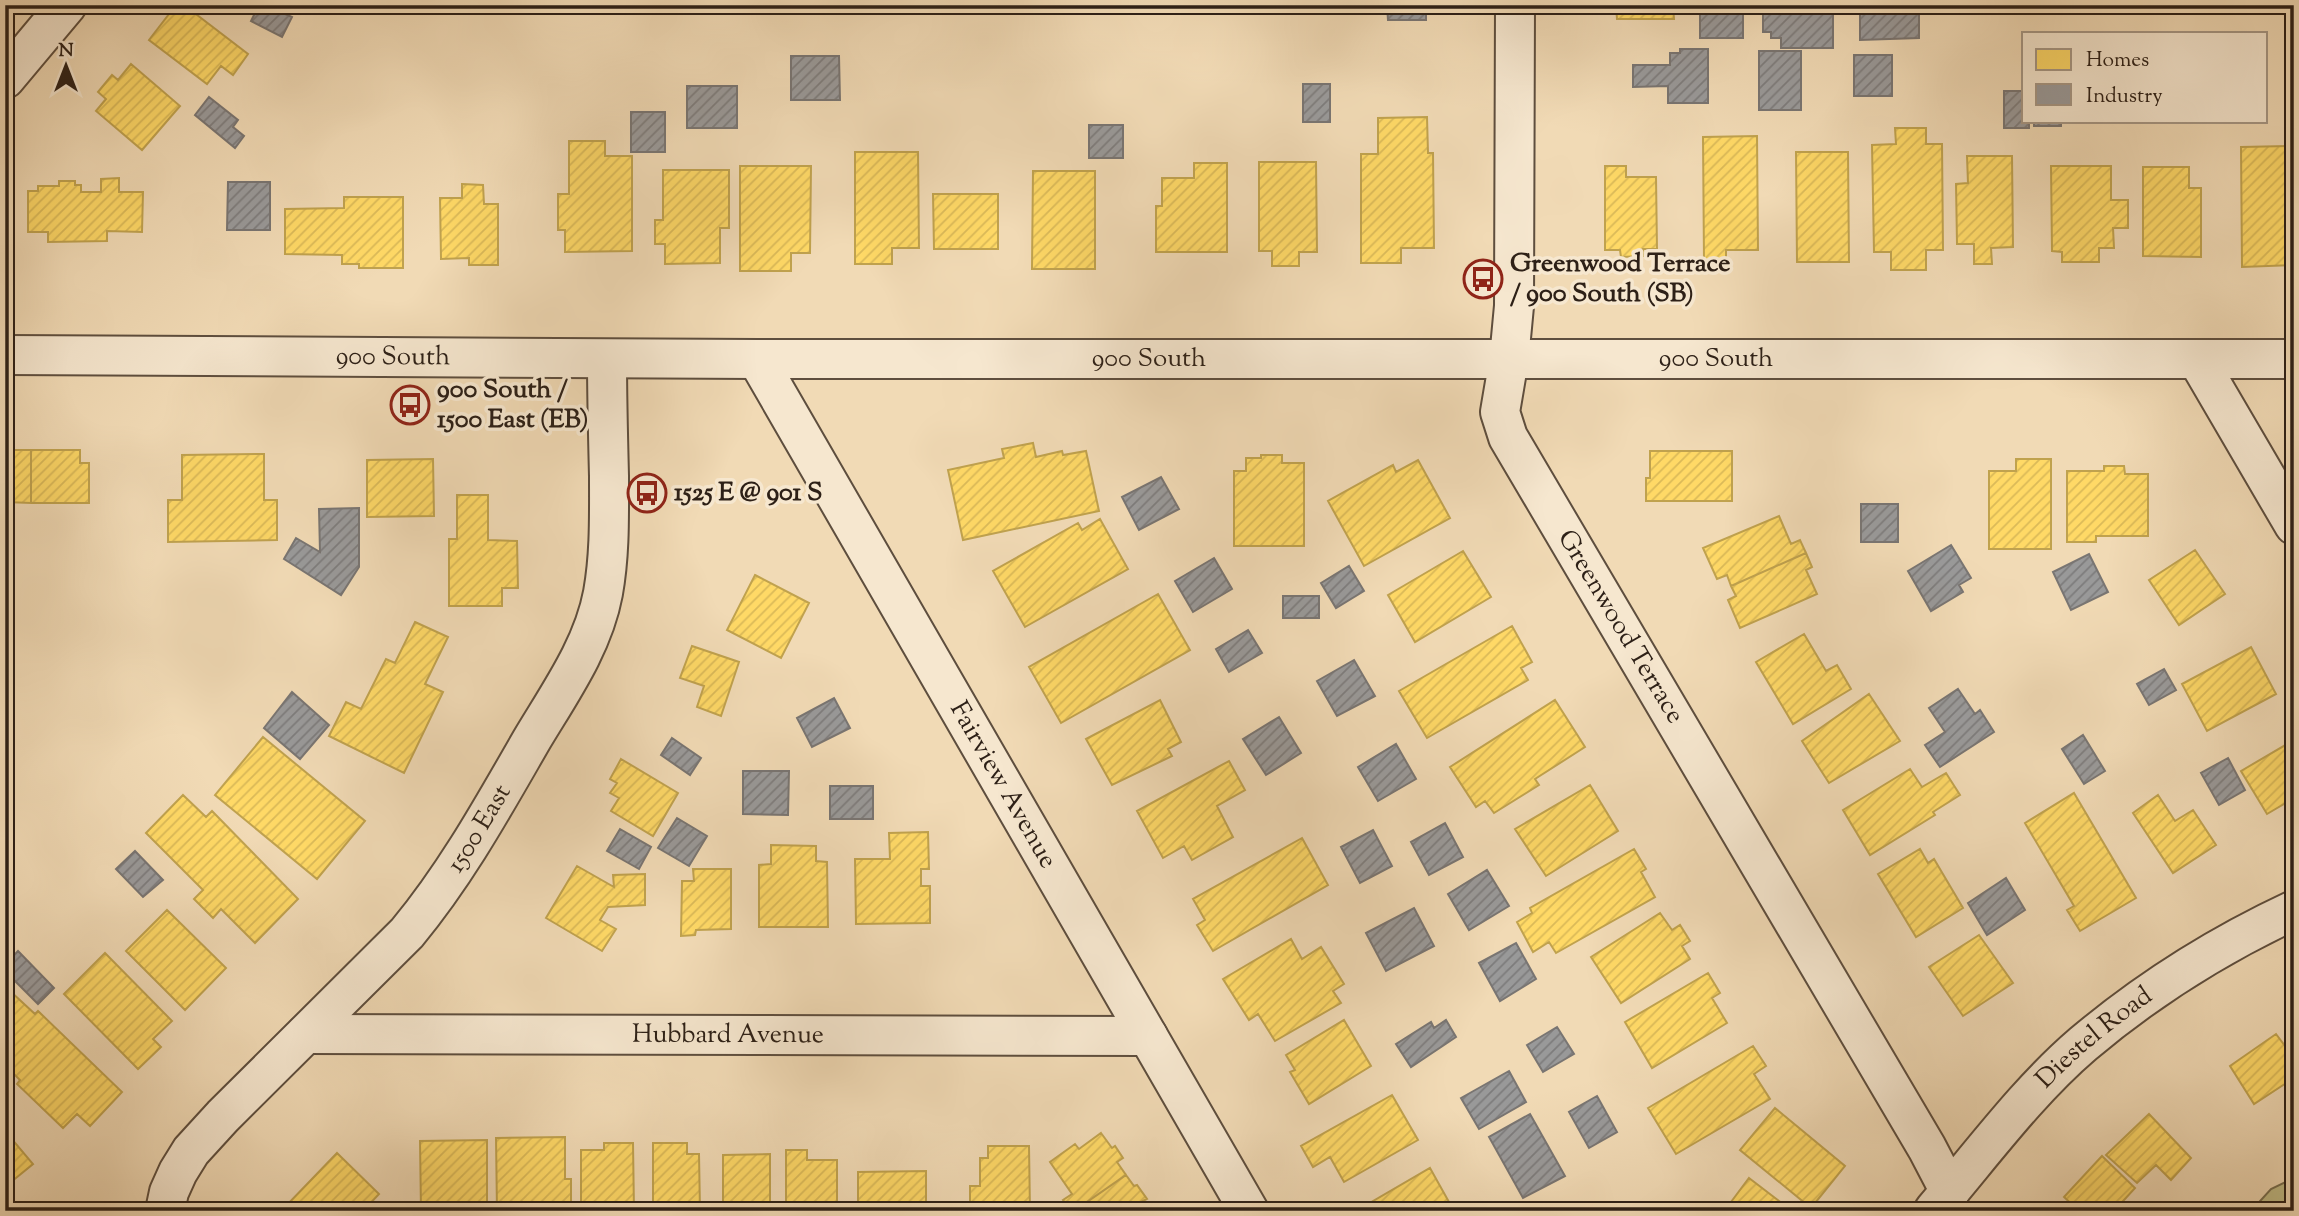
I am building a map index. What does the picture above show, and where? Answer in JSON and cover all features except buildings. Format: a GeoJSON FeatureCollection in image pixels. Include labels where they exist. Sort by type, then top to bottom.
{"type":"FeatureCollection","features":[{"type":"Feature","properties":{"kind":"street"},"geometry":{"type":"LineString","coordinates":[[5,79],[67,5]]}},
{"type":"Feature","properties":{"kind":"street","name":"Greenwood Terrace"},"geometry":{"type":"LineString","coordinates":[[1514,5],[1514,306],[1500,412],[1508,437],[1927,1148],[1942,1201]]}},
{"type":"Feature","properties":{"kind":"street","name":"900 South"},"geometry":{"type":"LineString","coordinates":[[5,355],[607,359],[2294,359]]}},
{"type":"Feature","properties":{"kind":"street","name":"1500 East"},"geometry":{"type":"LineString","coordinates":[[165,1211],[169,1192],[191,1151],[407,933],[434,901],[484,822],[581,656],[603,595],[607,563],[607,359]]}},
{"type":"Feature","properties":{"kind":"street","name":"Fairview Avenue"},"geometry":{"type":"LineString","coordinates":[[757,359],[1249,1211]]}},
{"type":"Feature","properties":{"kind":"street"},"geometry":{"type":"LineString","coordinates":[[2196,359],[2294,524]]}},
{"type":"Feature","properties":{"kind":"street","name":"Diestel Road"},"geometry":{"type":"LineString","coordinates":[[1942,1201],[2016,1113],[2082,1045],[2165,982],[2214,951],[2294,910]]}},
{"type":"Feature","properties":{"kind":"street","name":"Hubbard Avenue"},"geometry":{"type":"LineString","coordinates":[[306,1034],[1148,1036]]}},
{"type":"Feature","properties":{"kind":"shaded area"},"geometry":{"type":"Polygon","coordinates":[[[2294,1178],[2294,1211],[2251,1211],[2271,1189],[2294,1178]]]}},
{"type":"Feature","properties":{"kind":"place","name":"Greenwood Terrace / 900 South (SB)"},"geometry":{"type":"Point","coordinates":[1483,279]}},
{"type":"Feature","properties":{"kind":"place","name":"900 South / 1500 East (EB)"},"geometry":{"type":"Point","coordinates":[410,405]}},
{"type":"Feature","properties":{"kind":"place","name":"1525 E @ 901 S"},"geometry":{"type":"Point","coordinates":[647,493]}}]}
